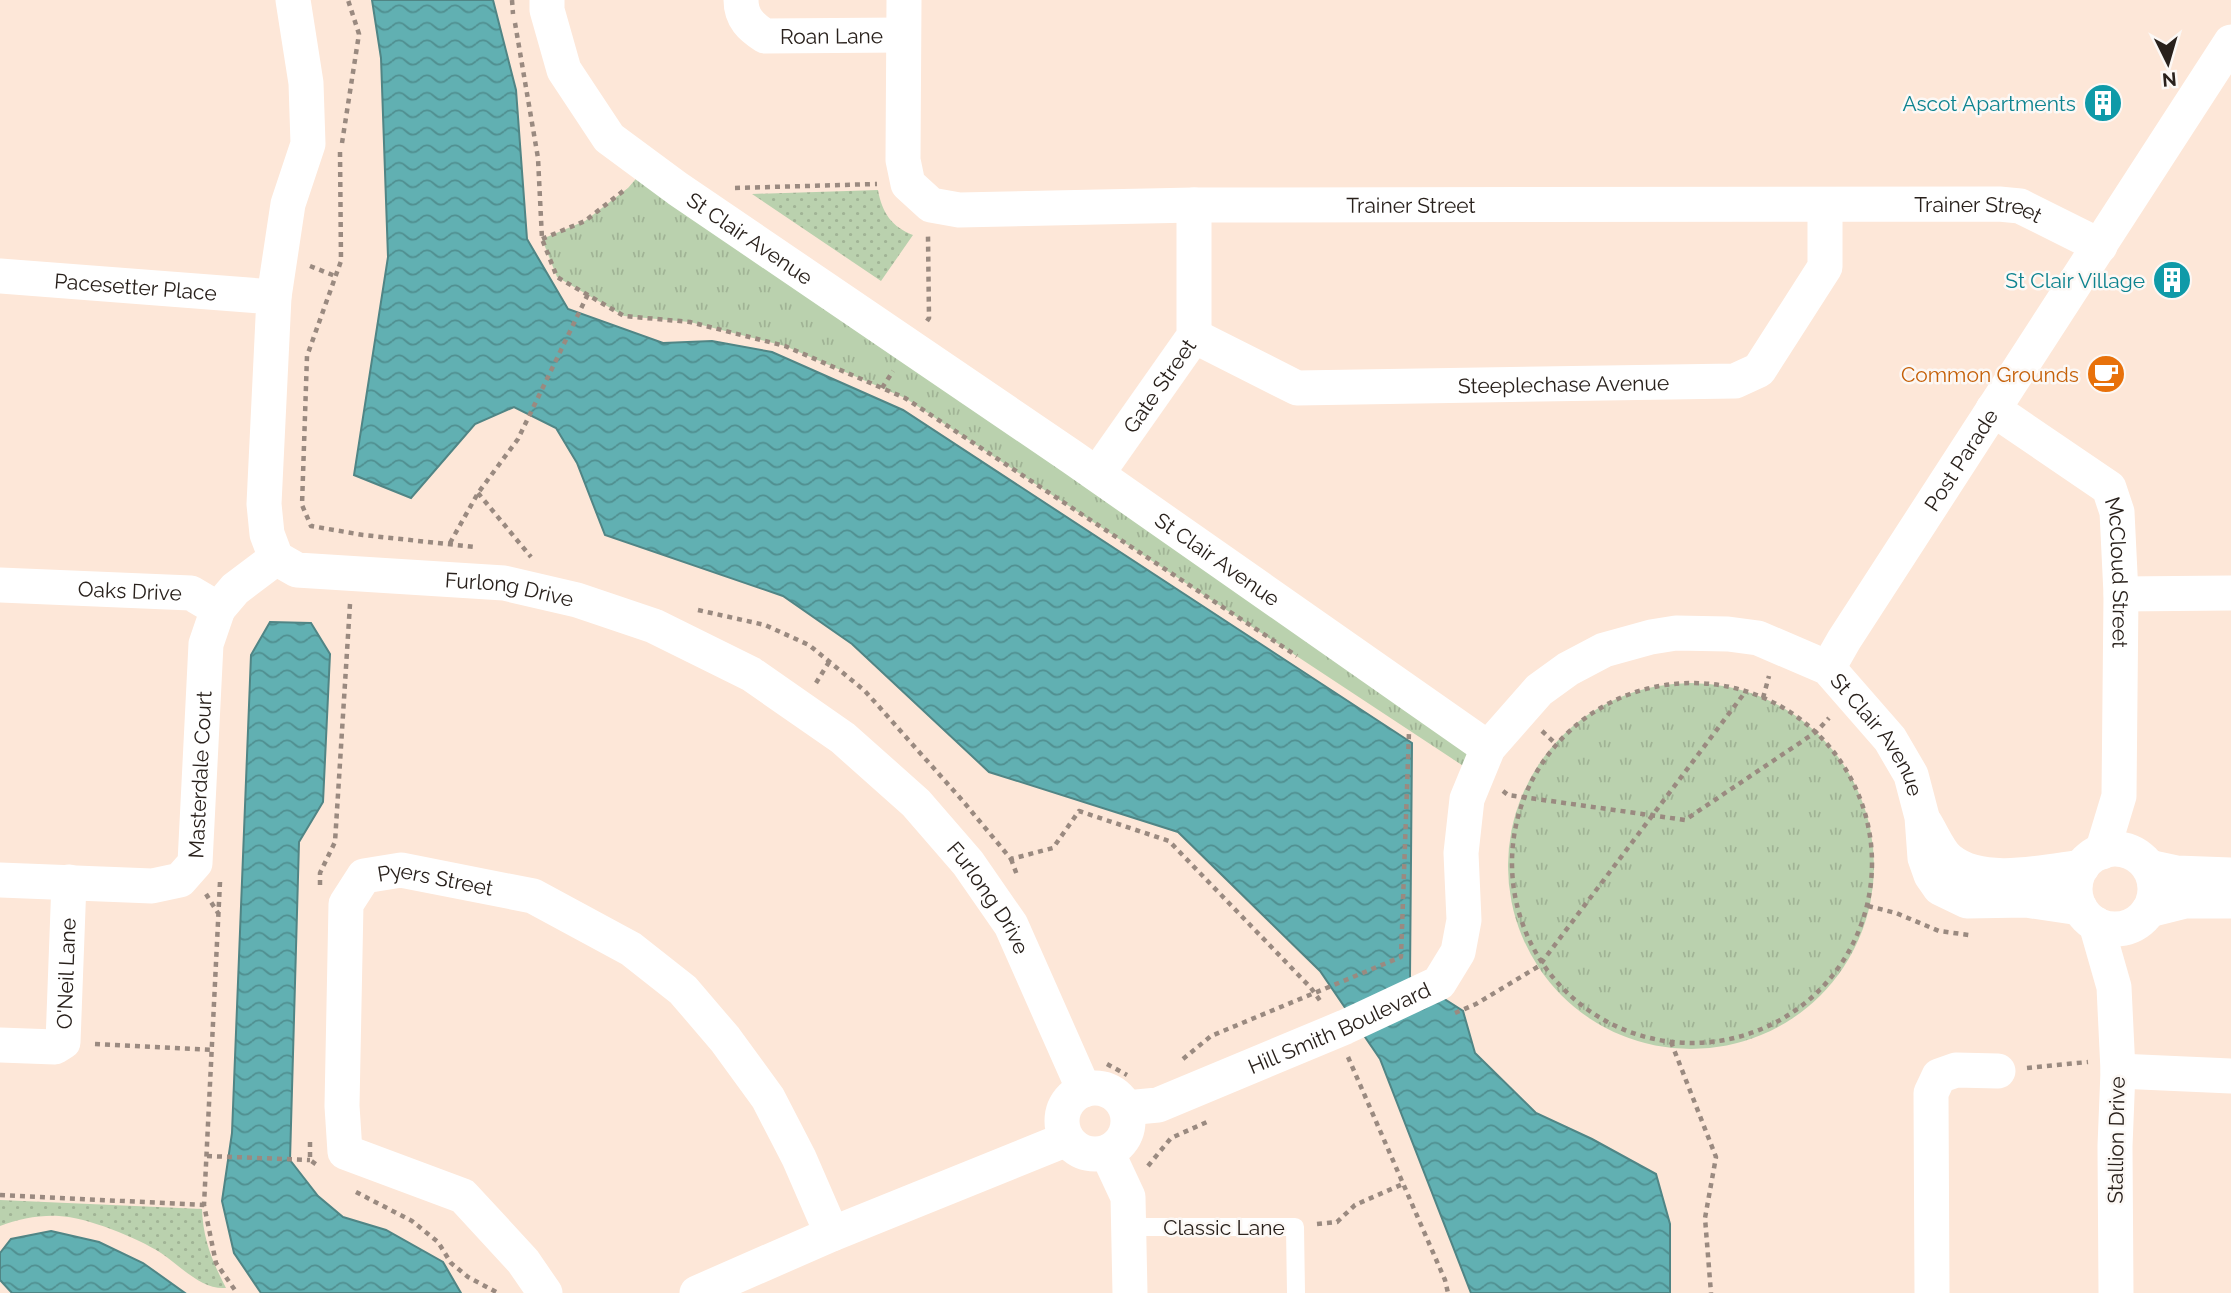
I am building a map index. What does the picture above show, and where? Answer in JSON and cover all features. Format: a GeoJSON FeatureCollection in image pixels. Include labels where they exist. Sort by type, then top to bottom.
{"type":"FeatureCollection","features":[{"type":"Feature","properties":{"kind":"street"},"geometry":{"type":"LineString","coordinates":[[218,609],[235,589],[276,558],[267,534],[264,505],[274,297],[288,204],[308,144],[306,83],[293,0]]}},
{"type":"Feature","properties":{"kind":"street","name":"St Clair Avenue"},"geometry":{"type":"LineString","coordinates":[[547,0],[547,10],[564,70],[609,138],[678,189],[1097,474],[1483,762],[1539,690],[1604,650],[1676,633],[1728,634],[1758,638],[1828,668],[1890,739],[1910,775],[1922,817],[1925,858],[1931,876],[1940,888],[1967,901],[2026,900],[2088,916]]}},
{"type":"Feature","properties":{"kind":"street","name":"Roan Lane"},"geometry":{"type":"LineString","coordinates":[[741,0],[741,9],[749,26],[765,36],[904,35]]}},
{"type":"Feature","properties":{"kind":"street","name":"Trainer Street"},"geometry":{"type":"LineString","coordinates":[[904,0],[904,160],[908,184],[931,205],[960,210],[1194,205],[2000,204],[2020,206],[2100,246]]}},
{"type":"Feature","properties":{"kind":"street","name":"Post Parade"},"geometry":{"type":"LineString","coordinates":[[1828,668],[2231,43]]}},
{"type":"Feature","properties":{"kind":"street","name":"Gate Street"},"geometry":{"type":"LineString","coordinates":[[1097,474],[1194,336],[1194,205]]}},
{"type":"Feature","properties":{"kind":"street","name":"Steeplechase Avenue"},"geometry":{"type":"LineString","coordinates":[[1194,336],[1297,388],[1735,382],[1759,370],[1825,267],[1825,205]]}},
{"type":"Feature","properties":{"kind":"street","name":"Pacesetter Place"},"geometry":{"type":"LineString","coordinates":[[0,275],[274,297]]}},
{"type":"Feature","properties":{"kind":"street","name":"McCloud Street"},"geometry":{"type":"LineString","coordinates":[[1993,409],[2109,488],[2117,512],[2121,594],[2119,796],[2144,862]]}},
{"type":"Feature","properties":{"kind":"street","name":"Furlong Drive"},"geometry":{"type":"LineString","coordinates":[[276,558],[297,570],[504,583],[578,600],[654,626],[751,674],[843,738],[916,803],[968,863],[1011,925],[1092,1075]]}},
{"type":"Feature","properties":{"kind":"street","name":"Oaks Drive"},"geometry":{"type":"LineString","coordinates":[[0,585],[191,593],[218,609]]}},
{"type":"Feature","properties":{"kind":"street"},"geometry":{"type":"LineString","coordinates":[[2121,594],[2231,593]]}},
{"type":"Feature","properties":{"kind":"street","name":"Masterdale Court"},"geometry":{"type":"LineString","coordinates":[[0,880],[167,885],[180,880],[195,863],[206,644],[218,609]]}},
{"type":"Feature","properties":{"kind":"street","name":"Hill Smith Boulevard"},"geometry":{"type":"LineString","coordinates":[[1129,1093],[1158,1105],[1341,1028],[1439,983],[1458,951],[1464,920],[1461,853],[1467,799],[1483,762]]}},
{"type":"Feature","properties":{"kind":"street","name":"McCloud Street"},"geometry":{"type":"LineString","coordinates":[[2092,859],[2119,796]]}},
{"type":"Feature","properties":{"kind":"street","name":"St Clair Avenue"},"geometry":{"type":"LineString","coordinates":[[1922,817],[1947,859],[1986,875],[2018,875],[2092,859]]}},
{"type":"Feature","properties":{"kind":"street"},"geometry":{"type":"LineString","coordinates":[[2231,875],[2177,873],[2144,862],[2120,849],[2092,859],[2075,887],[2088,916],[2119,929],[2141,917],[2185,901],[2231,901]]}},
{"type":"Feature","properties":{"kind":"street"},"geometry":{"type":"LineString","coordinates":[[2141,917],[2155,892],[2154,880],[2144,862]]}},
{"type":"Feature","properties":{"kind":"street","name":"Pyers Street"},"geometry":{"type":"LineString","coordinates":[[545,1293],[523,1261],[463,1196],[345,1152],[342,1106],[346,904],[364,876],[401,870],[533,896],[631,949],[684,990],[725,1039],[768,1098],[799,1158],[832,1234]]}},
{"type":"Feature","properties":{"kind":"street","name":"O'Neil Lane"},"geometry":{"type":"LineString","coordinates":[[0,1045],[55,1047],[63,1042],[69,882]]}},
{"type":"Feature","properties":{"kind":"street","name":"Stallion Drive"},"geometry":{"type":"LineString","coordinates":[[2088,916],[2114,987],[2118,1071],[2115,1146],[2116,1293]]}},
{"type":"Feature","properties":{"kind":"street","name":"Stallion Drive"},"geometry":{"type":"LineString","coordinates":[[2114,987],[2141,917]]}},
{"type":"Feature","properties":{"kind":"street"},"geometry":{"type":"LineString","coordinates":[[1932,1293],[1931,1093],[1939,1076],[1956,1070],[1998,1071]]}},
{"type":"Feature","properties":{"kind":"street"},"geometry":{"type":"LineString","coordinates":[[2118,1071],[2231,1076]]}},
{"type":"Feature","properties":{"kind":"street"},"geometry":{"type":"LineString","coordinates":[[1092,1075],[1104,1089],[1113,1093],[1129,1093],[1128,1118],[1123,1139],[1107,1152],[1085,1153],[1075,1147],[1067,1139],[1062,1120],[1068,1101],[1092,1075]]}},
{"type":"Feature","properties":{"kind":"street"},"geometry":{"type":"LineString","coordinates":[[697,1293],[766,1280],[832,1234],[1067,1139]]}},
{"type":"Feature","properties":{"kind":"street"},"geometry":{"type":"LineString","coordinates":[[1107,1152],[1128,1197],[1130,1293]]}},
{"type":"Feature","properties":{"kind":"lane","name":"Classic Lane"},"geometry":{"type":"LineString","coordinates":[[1129,1227],[1295,1227],[1296,1293]]}},
{"type":"Feature","properties":{"kind":"path"},"geometry":{"type":"LineString","coordinates":[[348,0],[359,34],[340,154],[341,261],[307,356],[302,505],[311,526],[363,535],[476,547]]}},
{"type":"Feature","properties":{"kind":"path"},"geometry":{"type":"LineString","coordinates":[[512,0],[538,158],[541,239],[557,277],[624,316],[690,322],[785,346],[905,398],[1304,661]]}},
{"type":"Feature","properties":{"kind":"path"},"geometry":{"type":"LineString","coordinates":[[735,188],[881,184]]}},
{"type":"Feature","properties":{"kind":"path"},"geometry":{"type":"LineString","coordinates":[[541,239],[585,221],[628,188]]}},
{"type":"Feature","properties":{"kind":"path"},"geometry":{"type":"LineString","coordinates":[[923,326],[929,318],[928,235]]}},
{"type":"Feature","properties":{"kind":"path"},"geometry":{"type":"LineString","coordinates":[[302,263],[335,276]]}},
{"type":"Feature","properties":{"kind":"path"},"geometry":{"type":"LineString","coordinates":[[450,543],[478,493],[517,439],[588,294]]}},
{"type":"Feature","properties":{"kind":"path"},"geometry":{"type":"LineString","coordinates":[[881,388],[893,370]]}},
{"type":"Feature","properties":{"kind":"path"},"geometry":{"type":"LineString","coordinates":[[1049,493],[1053,487]]}},
{"type":"Feature","properties":{"kind":"path"},"geometry":{"type":"LineString","coordinates":[[478,493],[530,557],[515,552]]}},
{"type":"Feature","properties":{"kind":"path"},"geometry":{"type":"LineString","coordinates":[[690,608],[765,625],[809,645],[865,691],[1011,859],[1053,848],[1079,811],[1169,841],[1316,994],[1341,1028],[1403,1184],[1446,1280],[1448,1293]]}},
{"type":"Feature","properties":{"kind":"path"},"geometry":{"type":"LineString","coordinates":[[1763,698],[1770,672]]}},
{"type":"Feature","properties":{"kind":"path"},"geometry":{"type":"LineString","coordinates":[[1673,684],[1722,686],[1746,691],[1794,715],[1816,732],[1850,774],[1869,825],[1872,879],[1868,906],[1860,931],[1833,976],[1795,1011],[1773,1024],[1723,1040],[1671,1042],[1642,1036],[1614,1025],[1588,1009],[1564,990],[1545,967],[1539,966],[1521,919],[1512,870],[1513,845],[1525,797],[1535,775],[1564,736],[1603,707],[1626,696],[1673,684]]}},
{"type":"Feature","properties":{"kind":"path"},"geometry":{"type":"LineString","coordinates":[[1476,1004],[1539,966],[1746,691]]}},
{"type":"Feature","properties":{"kind":"path"},"geometry":{"type":"LineString","coordinates":[[1483,762],[1508,795],[1685,820],[1816,732],[1852,694]]}},
{"type":"Feature","properties":{"kind":"path"},"geometry":{"type":"LineString","coordinates":[[1177,1063],[1210,1036],[1401,957],[1409,730],[1418,736]]}},
{"type":"Feature","properties":{"kind":"path"},"geometry":{"type":"LineString","coordinates":[[220,874],[204,1205],[216,1263],[237,1293]]}},
{"type":"Feature","properties":{"kind":"path"},"geometry":{"type":"LineString","coordinates":[[202,889],[218,914]]}},
{"type":"Feature","properties":{"kind":"path"},"geometry":{"type":"LineString","coordinates":[[1868,906],[1896,913],[1939,931],[1973,935]]}},
{"type":"Feature","properties":{"kind":"path"},"geometry":{"type":"LineString","coordinates":[[63,1042],[213,1051]]}},
{"type":"Feature","properties":{"kind":"path"},"geometry":{"type":"LineString","coordinates":[[1671,1042],[1716,1157],[1705,1218],[1711,1293]]}},
{"type":"Feature","properties":{"kind":"path"},"geometry":{"type":"LineString","coordinates":[[1998,1071],[2098,1061],[2118,1071]]}},
{"type":"Feature","properties":{"kind":"path"},"geometry":{"type":"LineString","coordinates":[[1092,1075],[1129,1093]]}},
{"type":"Feature","properties":{"kind":"path"},"geometry":{"type":"LineString","coordinates":[[207,1156],[310,1160]]}},
{"type":"Feature","properties":{"kind":"path"},"geometry":{"type":"LineString","coordinates":[[1295,1227],[1338,1222],[1355,1205],[1403,1184]]}},
{"type":"Feature","properties":{"kind":"path"},"geometry":{"type":"LineString","coordinates":[[0,1195],[204,1205]]}},
{"type":"Feature","properties":{"kind":"green space"},"geometry":{"type":"Polygon","coordinates":[[[647,166],[1488,748],[1477,775],[905,398],[785,346],[690,322],[624,316],[557,277],[542,239],[585,221],[628,188],[647,166]]]}},
{"type":"Feature","properties":{"kind":"green space"},"geometry":{"type":"Polygon","coordinates":[[[878,190],[882,206],[889,218],[899,228],[913,235],[881,281],[752,194],[878,190]]]}},
{"type":"Feature","properties":{"kind":"green space"},"geometry":{"type":"Polygon","coordinates":[[[1691,683],[1727,686],[1761,697],[1793,714],[1821,736],[1843,764],[1860,796],[1871,830],[1874,866],[1871,902],[1860,936],[1843,968],[1821,996],[1793,1018],[1761,1035],[1727,1046],[1691,1049],[1655,1046],[1621,1035],[1589,1018],[1561,996],[1539,968],[1522,936],[1511,902],[1508,866],[1511,830],[1522,796],[1539,764],[1561,736],[1589,714],[1621,697],[1655,686],[1691,683]]]}},
{"type":"Feature","properties":{"kind":"green space"},"geometry":{"type":"Polygon","coordinates":[[[0,1200],[202,1209],[209,1250],[226,1288],[217,1288],[200,1281],[139,1241],[83,1220],[44,1216],[21,1219],[0,1226],[0,1200]]]}},
{"type":"Feature","properties":{"kind":"water"},"geometry":{"type":"Polygon","coordinates":[[[372,0],[493,0],[516,90],[527,239],[568,309],[663,343],[712,341],[772,352],[903,410],[1412,743],[1410,977],[1463,1011],[1475,1053],[1536,1113],[1592,1139],[1656,1174],[1670,1224],[1670,1293],[1471,1293],[1380,1059],[1320,971],[1178,832],[989,772],[852,644],[783,596],[605,535],[577,463],[556,428],[514,407],[475,424],[411,498],[354,475],[388,257],[381,58],[372,0]]]}},
{"type":"Feature","properties":{"kind":"water"},"geometry":{"type":"Polygon","coordinates":[[[270,622],[311,623],[330,654],[323,802],[299,842],[290,1160],[318,1196],[343,1217],[386,1230],[443,1262],[461,1293],[261,1293],[234,1253],[222,1201],[232,1133],[251,655],[270,622]]]}},
{"type":"Feature","properties":{"kind":"water"},"geometry":{"type":"Polygon","coordinates":[[[51,1231],[99,1242],[143,1263],[185,1293],[12,1293],[0,1280],[0,1253],[11,1239],[51,1231]]]}},
{"type":"Feature","properties":{"kind":"place","name":"Ascot Apartments"},"geometry":{"type":"Point","coordinates":[2103,103]}},
{"type":"Feature","properties":{"kind":"place","name":"St Clair Village"},"geometry":{"type":"Point","coordinates":[2172,280]}},
{"type":"Feature","properties":{"kind":"place","name":"Common Grounds"},"geometry":{"type":"Point","coordinates":[2106,374]}}]}
